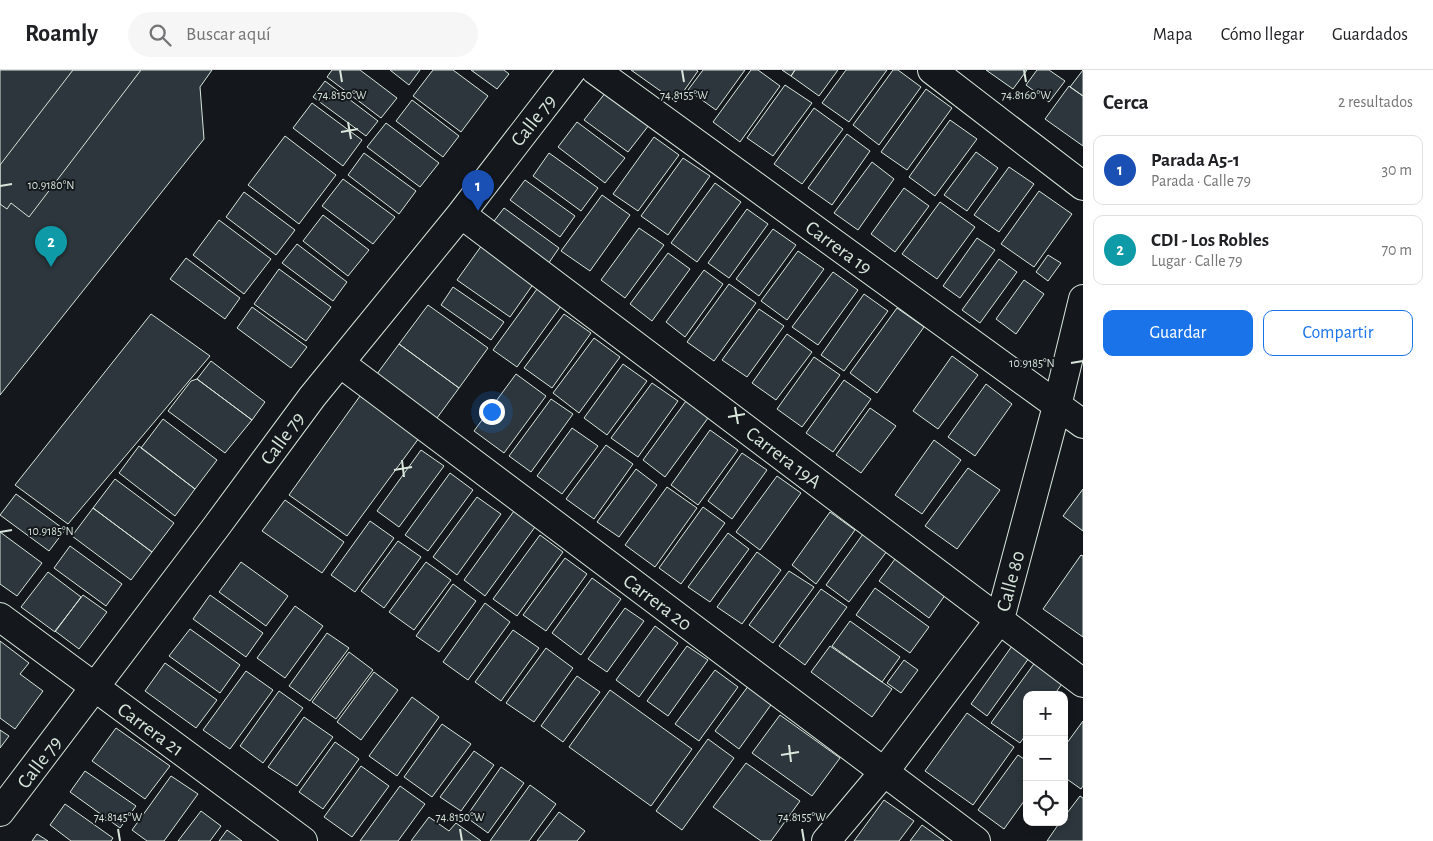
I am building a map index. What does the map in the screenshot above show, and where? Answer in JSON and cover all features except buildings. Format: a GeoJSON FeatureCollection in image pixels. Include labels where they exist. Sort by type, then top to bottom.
{"type":"FeatureCollection","features":[{"type":"Feature","properties":{"kind":"street","name":"Calle 79"},"geometry":{"type":"LineString","coordinates":[[0,812],[312,397],[461,214],[572,70]]}},
{"type":"Feature","properties":{"kind":"street","name":"Carrera 19"},"geometry":{"type":"LineString","coordinates":[[594,70],[1083,424]]}},
{"type":"Feature","properties":{"kind":"street"},"geometry":{"type":"LineString","coordinates":[[932,70],[1083,186]]}},
{"type":"Feature","properties":{"kind":"street","name":"Carrera 19A"},"geometry":{"type":"LineString","coordinates":[[461,214],[1083,683]]}},
{"type":"Feature","properties":{"kind":"street","name":"Calle 80"},"geometry":{"type":"LineString","coordinates":[[826,841],[884,772],[1000,619],[1057,406],[1083,299]]}},
{"type":"Feature","properties":{"kind":"street","name":"Carrera 20"},"geometry":{"type":"LineString","coordinates":[[340,363],[976,841]]}},
{"type":"Feature","properties":{"kind":"street","name":"Carrera 21"},"geometry":{"type":"LineString","coordinates":[[0,617],[303,841]]}},
{"type":"Feature","properties":{"kind":"place","name":"Parada A5-1"},"geometry":{"type":"Point","coordinates":[478,211]}},
{"type":"Feature","properties":{"kind":"place","name":"CDI - Los Robles"},"geometry":{"type":"Point","coordinates":[51,267]}}]}
